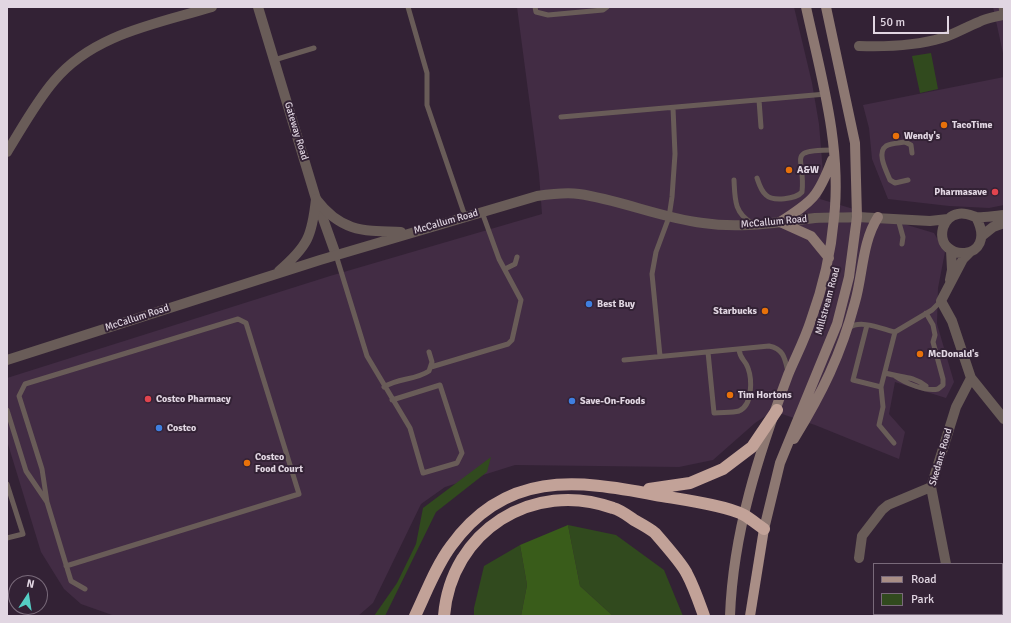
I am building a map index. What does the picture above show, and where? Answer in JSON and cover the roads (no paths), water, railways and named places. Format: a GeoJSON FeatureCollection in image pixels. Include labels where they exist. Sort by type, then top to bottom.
{"type":"FeatureCollection","features":[{"type":"Feature","properties":{"kind":"highway"},"geometry":{"type":"LineString","coordinates":[[628,489],[660,489],[690,483],[723,469],[752,447],[777,410]]}},
{"type":"Feature","properties":{"kind":"highway"},"geometry":{"type":"LineString","coordinates":[[416,616],[450,547],[470,522],[495,503],[522,490],[555,484],[589,484],[628,489],[720,507],[744,514],[764,529]]}},
{"type":"Feature","properties":{"kind":"highway"},"geometry":{"type":"LineString","coordinates":[[444,616],[445,599],[458,564],[476,539],[505,516],[542,501],[573,499],[614,508],[654,533],[686,572],[704,616]]}},
{"type":"Feature","properties":{"kind":"main road","name":"Millstream Road"},"geometry":{"type":"LineString","coordinates":[[730,616],[731,590],[744,514],[759,458],[788,375],[811,320],[828,258],[834,218],[834,152],[826,94],[806,7]]}},
{"type":"Feature","properties":{"kind":"main road","name":"Millstream Road"},"geometry":{"type":"LineString","coordinates":[[750,616],[764,529],[780,463],[837,324],[849,277],[858,217],[855,143],[827,9]]}},
{"type":"Feature","properties":{"kind":"main road"},"geometry":{"type":"LineString","coordinates":[[780,222],[808,204],[814,197],[825,178],[834,152]]}},
{"type":"Feature","properties":{"kind":"main road"},"geometry":{"type":"LineString","coordinates":[[780,463],[821,394],[841,349],[855,301],[868,236],[878,217]]}},
{"type":"Feature","properties":{"kind":"main road"},"geometry":{"type":"LineString","coordinates":[[780,222],[811,236],[828,258]]}},
{"type":"Feature","properties":{"kind":"street"},"geometry":{"type":"LineString","coordinates":[[7,152],[54,81],[80,56],[115,36],[212,7]]}},
{"type":"Feature","properties":{"kind":"street","name":"Gateway Road"},"geometry":{"type":"LineString","coordinates":[[258,7],[316,199],[336,255]]}},
{"type":"Feature","properties":{"kind":"street"},"geometry":{"type":"LineString","coordinates":[[858,46],[898,46],[920,44],[942,38],[964,30],[979,22],[1003,14]]}},
{"type":"Feature","properties":{"kind":"street","name":"McCallum Road"},"geometry":{"type":"LineString","coordinates":[[7,360],[409,232],[537,196],[578,194],[612,201],[669,217],[704,224],[754,225],[858,217],[935,220],[948,219]]}},
{"type":"Feature","properties":{"kind":"street"},"geometry":{"type":"LineString","coordinates":[[316,199],[326,212],[346,226],[354,229],[409,232]]}},
{"type":"Feature","properties":{"kind":"street"},"geometry":{"type":"LineString","coordinates":[[276,274],[290,261],[309,237],[313,227],[316,199]]}},
{"type":"Feature","properties":{"kind":"street"},"geometry":{"type":"LineString","coordinates":[[969,253],[959,254],[946,246],[942,234],[944,225],[948,219],[957,214],[968,214],[976,217],[1004,215]]}},
{"type":"Feature","properties":{"kind":"street"},"geometry":{"type":"LineString","coordinates":[[976,217],[981,226],[983,235]]}},
{"type":"Feature","properties":{"kind":"street","name":"McCallum Road"},"geometry":{"type":"LineString","coordinates":[[898,219],[932,228],[942,234]]}},
{"type":"Feature","properties":{"kind":"street"},"geometry":{"type":"LineString","coordinates":[[944,297],[963,259],[978,246],[983,235],[993,227],[1004,223]]}},
{"type":"Feature","properties":{"kind":"street"},"geometry":{"type":"LineString","coordinates":[[951,250],[952,270],[944,297],[971,378],[1004,420]]}},
{"type":"Feature","properties":{"kind":"street","name":"Skedans Road"},"geometry":{"type":"LineString","coordinates":[[946,563],[931,487],[956,407],[971,378]]}},
{"type":"Feature","properties":{"kind":"street"},"geometry":{"type":"LineString","coordinates":[[859,558],[862,536],[882,510],[888,505],[931,487]]}},
{"type":"Feature","properties":{"kind":"lane"},"geometry":{"type":"LineString","coordinates":[[408,7],[427,73],[427,105],[465,216]]}},
{"type":"Feature","properties":{"kind":"lane"},"geometry":{"type":"LineString","coordinates":[[534,7],[536,12],[548,14],[603,10],[607,7]]}},
{"type":"Feature","properties":{"kind":"lane"},"geometry":{"type":"LineString","coordinates":[[562,7],[562,13]]}},
{"type":"Feature","properties":{"kind":"lane"},"geometry":{"type":"LineString","coordinates":[[274,60],[314,48]]}},
{"type":"Feature","properties":{"kind":"lane"},"geometry":{"type":"LineString","coordinates":[[561,117],[826,94]]}},
{"type":"Feature","properties":{"kind":"lane"},"geometry":{"type":"LineString","coordinates":[[759,100],[761,127]]}},
{"type":"Feature","properties":{"kind":"lane"},"geometry":{"type":"LineString","coordinates":[[660,356],[652,274],[656,252],[669,217],[674,154],[673,108]]}},
{"type":"Feature","properties":{"kind":"lane"},"geometry":{"type":"LineString","coordinates":[[908,180],[895,183],[890,180],[882,158],[882,151],[886,146],[906,142],[911,146],[912,153]]}},
{"type":"Feature","properties":{"kind":"lane"},"geometry":{"type":"LineString","coordinates":[[757,178],[766,196],[776,199],[797,196],[802,192],[800,161],[802,154],[808,150],[834,152]]}},
{"type":"Feature","properties":{"kind":"lane"},"geometry":{"type":"LineString","coordinates":[[734,180],[735,201],[738,212],[744,219],[754,225]]}},
{"type":"Feature","properties":{"kind":"lane"},"geometry":{"type":"LineString","coordinates":[[384,386],[393,381],[425,374],[431,367],[508,344],[512,340],[521,300],[490,238],[481,211]]}},
{"type":"Feature","properties":{"kind":"lane"},"geometry":{"type":"LineString","coordinates":[[898,219],[903,237],[902,244]]}},
{"type":"Feature","properties":{"kind":"lane"},"geometry":{"type":"LineString","coordinates":[[336,255],[367,356],[392,400],[410,428],[423,473],[457,462],[462,453],[440,385],[392,400]]}},
{"type":"Feature","properties":{"kind":"lane"},"geometry":{"type":"LineString","coordinates":[[505,269],[516,264],[517,258]]}},
{"type":"Feature","properties":{"kind":"lane"},"geometry":{"type":"LineString","coordinates":[[894,443],[879,425],[883,407],[881,387],[895,332],[909,320],[926,313],[944,297]]}},
{"type":"Feature","properties":{"kind":"lane"},"geometry":{"type":"LineString","coordinates":[[885,373],[895,376],[901,380],[930,389],[938,389],[944,381],[934,342],[935,335],[926,313]]}},
{"type":"Feature","properties":{"kind":"lane"},"geometry":{"type":"LineString","coordinates":[[66,566],[299,494],[246,323],[238,319],[25,384],[19,396],[42,469],[47,502],[66,566],[71,580],[85,589]]}},
{"type":"Feature","properties":{"kind":"lane"},"geometry":{"type":"LineString","coordinates":[[847,330],[853,325],[878,325],[895,332]]}},
{"type":"Feature","properties":{"kind":"lane"},"geometry":{"type":"LineString","coordinates":[[867,325],[853,380],[881,387]]}},
{"type":"Feature","properties":{"kind":"lane"},"geometry":{"type":"LineString","coordinates":[[624,360],[775,347],[785,357],[788,375]]}},
{"type":"Feature","properties":{"kind":"lane"},"geometry":{"type":"LineString","coordinates":[[708,352],[714,413],[738,411],[748,400],[750,389],[748,369],[740,357],[739,349]]}},
{"type":"Feature","properties":{"kind":"lane"},"geometry":{"type":"LineString","coordinates":[[429,352],[432,362],[431,367]]}},
{"type":"Feature","properties":{"kind":"lane"},"geometry":{"type":"LineString","coordinates":[[7,410],[26,471],[47,502]]}},
{"type":"Feature","properties":{"kind":"lane"},"geometry":{"type":"LineString","coordinates":[[7,484],[23,534],[7,538]]}},
{"type":"Feature","properties":{"kind":"place","name":"TacoTime"},"geometry":{"type":"Point","coordinates":[944,125]}},
{"type":"Feature","properties":{"kind":"place","name":"Wendy's"},"geometry":{"type":"Point","coordinates":[896,136]}},
{"type":"Feature","properties":{"kind":"place","name":"A&W"},"geometry":{"type":"Point","coordinates":[789,170]}},
{"type":"Feature","properties":{"kind":"place","name":"Pharmasave"},"geometry":{"type":"Point","coordinates":[995,192]}},
{"type":"Feature","properties":{"kind":"place","name":"Best Buy"},"geometry":{"type":"Point","coordinates":[589,304]}},
{"type":"Feature","properties":{"kind":"place","name":"Starbucks"},"geometry":{"type":"Point","coordinates":[765,311]}},
{"type":"Feature","properties":{"kind":"place","name":"McDonald's"},"geometry":{"type":"Point","coordinates":[920,354]}},
{"type":"Feature","properties":{"kind":"place","name":"Tim Hortons"},"geometry":{"type":"Point","coordinates":[730,395]}},
{"type":"Feature","properties":{"kind":"place","name":"Costco Pharmacy"},"geometry":{"type":"Point","coordinates":[148,399]}},
{"type":"Feature","properties":{"kind":"place","name":"Save-On-Foods"},"geometry":{"type":"Point","coordinates":[572,401]}},
{"type":"Feature","properties":{"kind":"place","name":"Costco"},"geometry":{"type":"Point","coordinates":[159,428]}},
{"type":"Feature","properties":{"kind":"place","name":"Costco Food Court"},"geometry":{"type":"Point","coordinates":[247,463]}}]}
